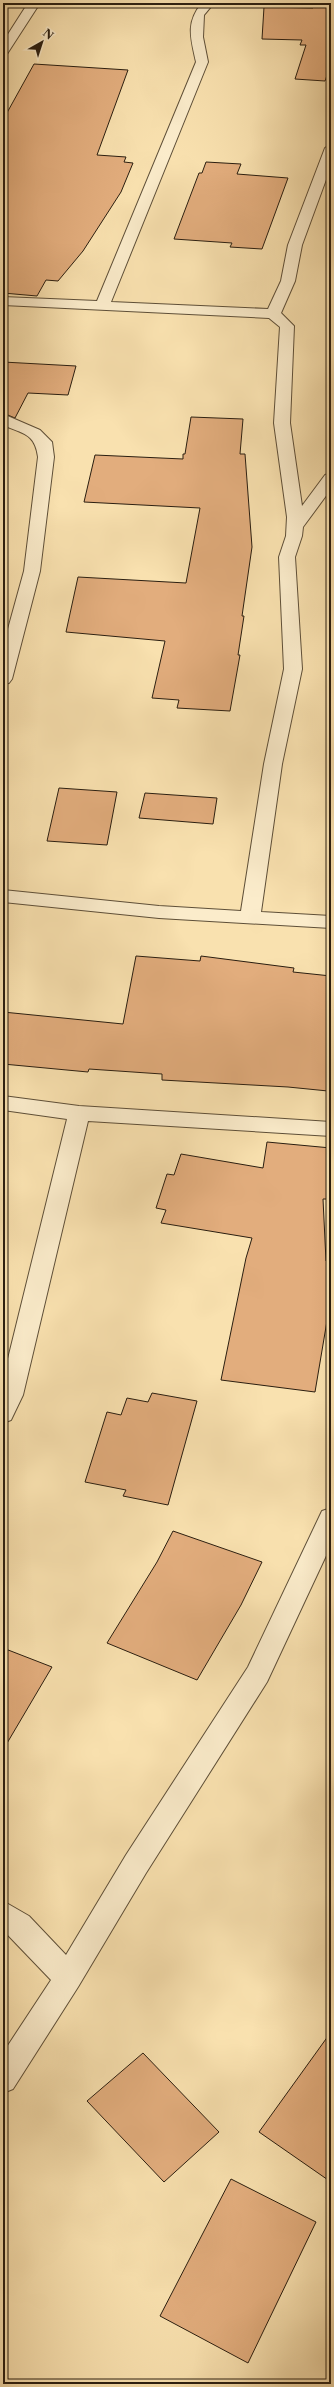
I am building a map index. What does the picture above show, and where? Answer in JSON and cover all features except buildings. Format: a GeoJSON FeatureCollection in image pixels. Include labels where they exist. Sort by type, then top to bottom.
{"type":"FeatureCollection","features":[{"type":"Feature","properties":{"kind":"street"},"geometry":{"type":"LineString","coordinates":[[3,51],[34,3]]}},
{"type":"Feature","properties":{"kind":"street"},"geometry":{"type":"LineString","coordinates":[[103,305],[162,156],[202,62],[197,37],[198,16],[208,3]]}},
{"type":"Feature","properties":{"kind":"street"},"geometry":{"type":"LineString","coordinates":[[272,314],[288,281],[295,245],[331,148]]}},
{"type":"Feature","properties":{"kind":"street"},"geometry":{"type":"LineString","coordinates":[[314,191],[331,191]]}},
{"type":"Feature","properties":{"kind":"street"},"geometry":{"type":"LineString","coordinates":[[3,301],[272,314],[287,326],[282,423],[295,517],[294,536],[287,557],[293,669],[273,764],[250,916]]}},
{"type":"Feature","properties":{"kind":"street"},"geometry":{"type":"LineString","coordinates":[[3,419],[35,433],[44,442],[46,457],[32,571],[3,679]]}},
{"type":"Feature","properties":{"kind":"street"},"geometry":{"type":"LineString","coordinates":[[294,527],[331,478]]}},
{"type":"Feature","properties":{"kind":"street"},"geometry":{"type":"LineString","coordinates":[[3,896],[159,912],[250,916],[331,922]]}},
{"type":"Feature","properties":{"kind":"street"},"geometry":{"type":"LineString","coordinates":[[3,1103],[79,1113],[331,1129]]}},
{"type":"Feature","properties":{"kind":"street"},"geometry":{"type":"LineString","coordinates":[[3,1414],[11,1395],[79,1113]]}},
{"type":"Feature","properties":{"kind":"street"},"geometry":{"type":"LineString","coordinates":[[3,2079],[68,1978],[136,1864],[258,1674],[331,1518]]}},
{"type":"Feature","properties":{"kind":"street"},"geometry":{"type":"LineString","coordinates":[[3,1914],[19,1925],[68,1978]]}}]}
